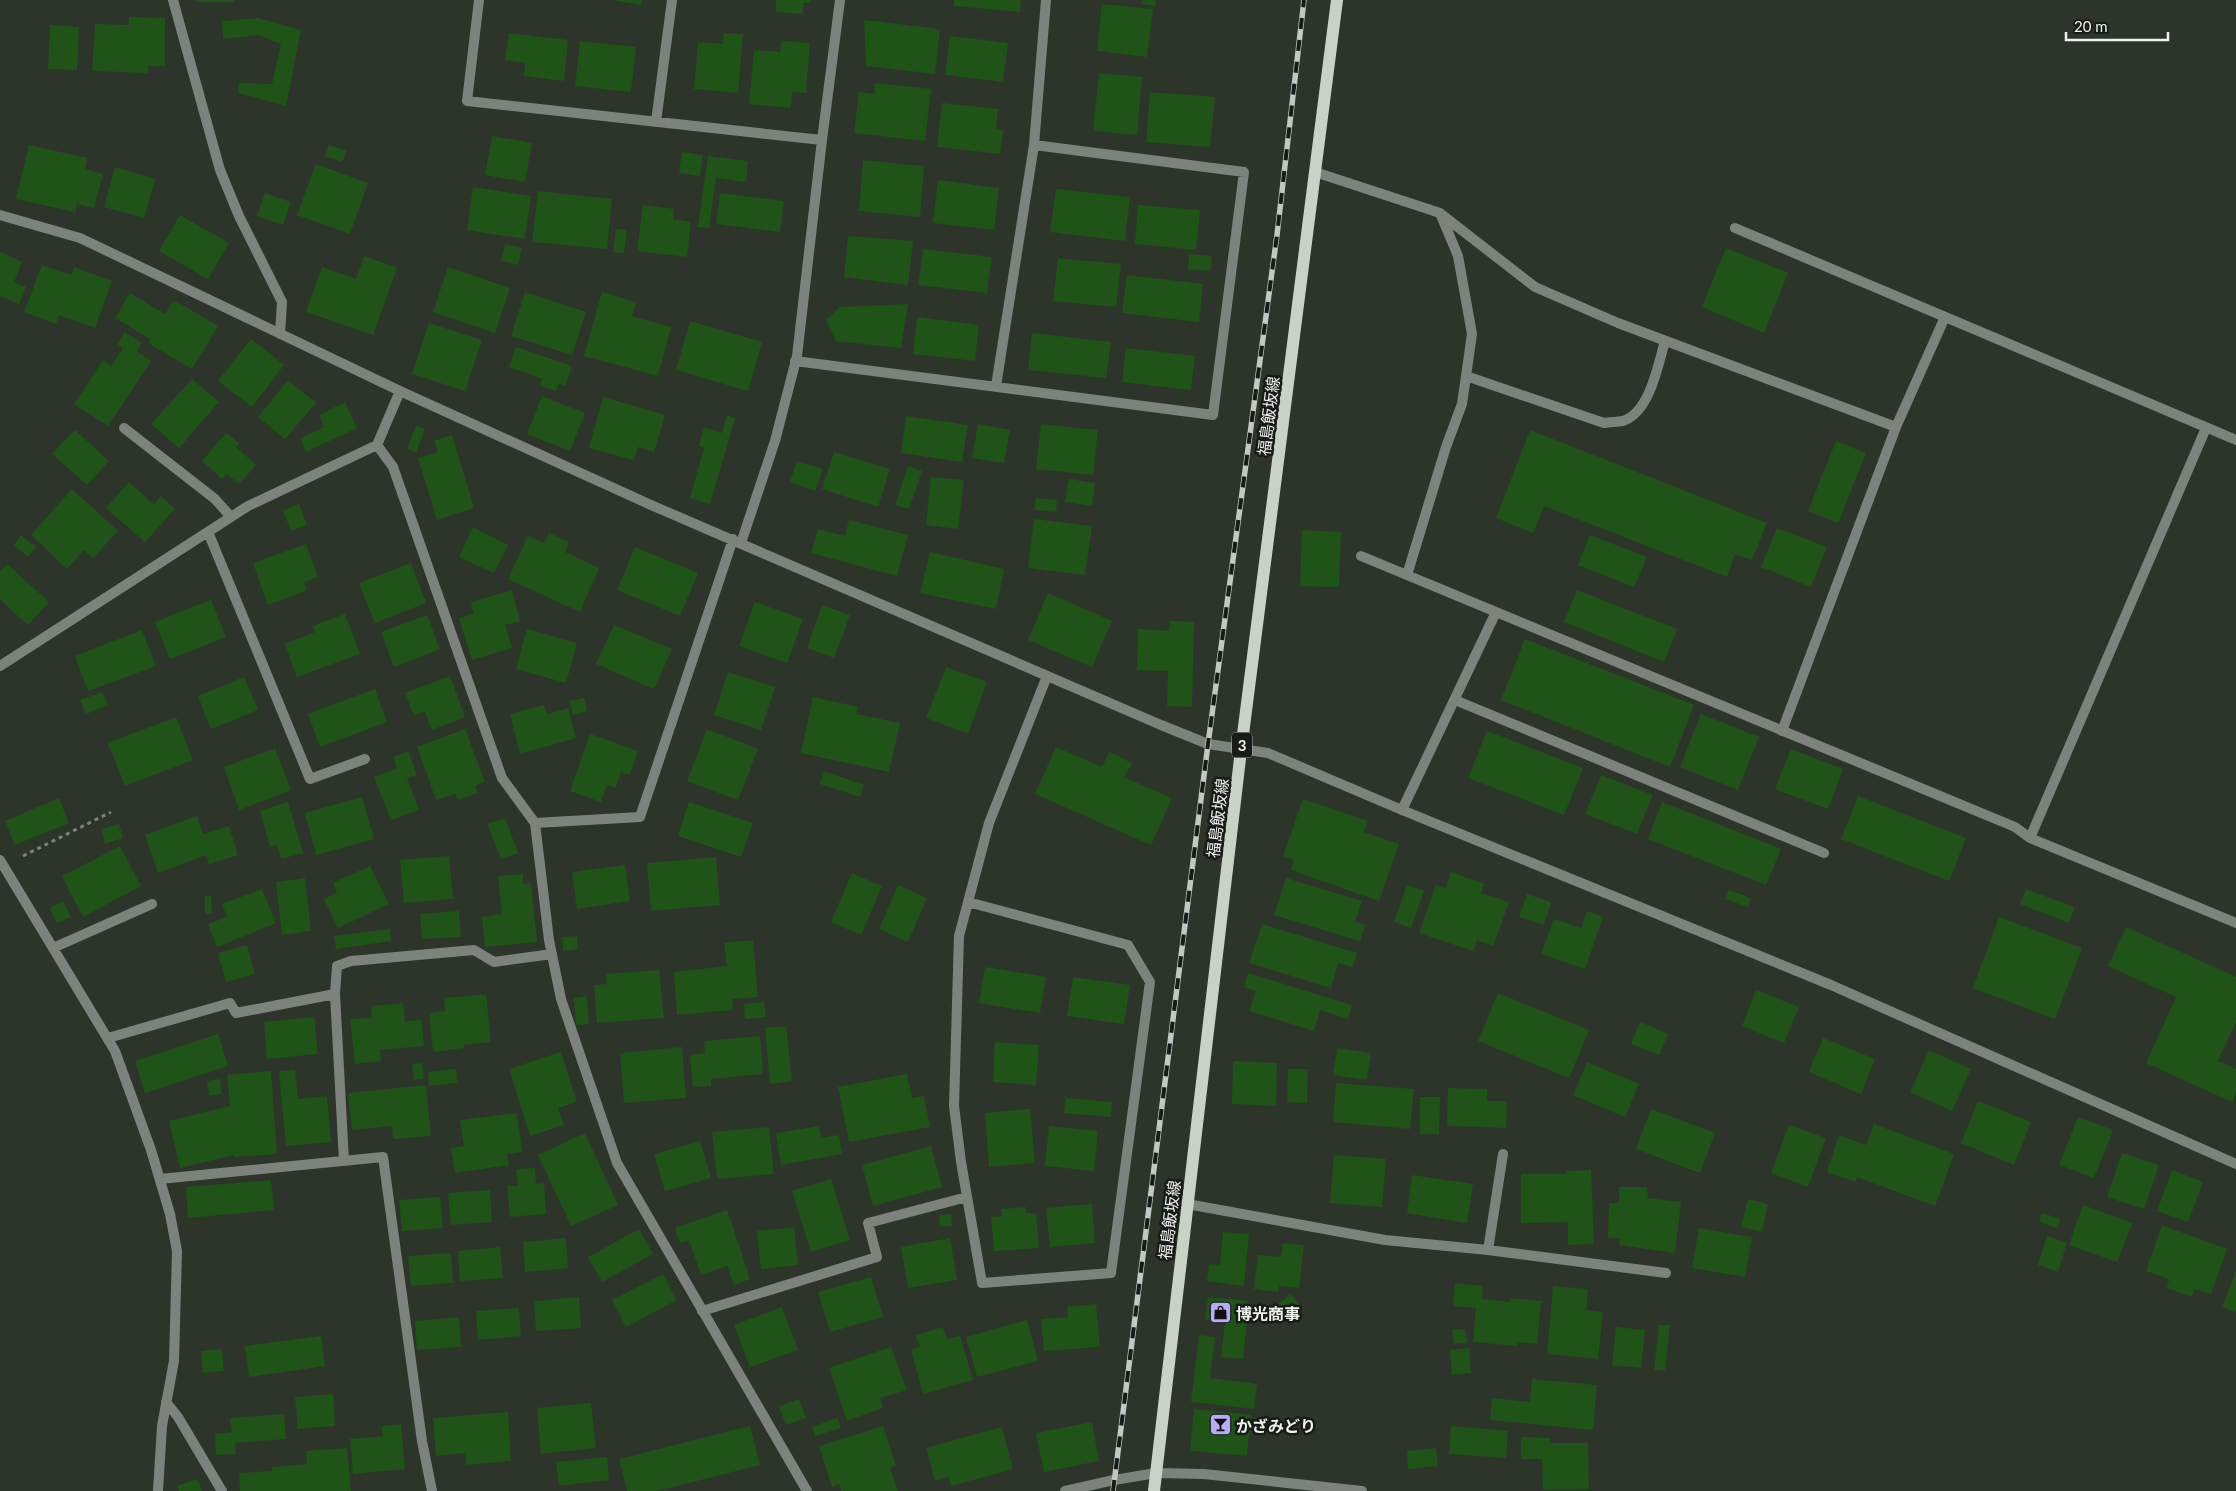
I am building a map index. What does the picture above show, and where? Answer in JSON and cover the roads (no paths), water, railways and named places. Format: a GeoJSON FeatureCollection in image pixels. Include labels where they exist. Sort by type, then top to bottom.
{"type":"FeatureCollection","features":[{"type":"Feature","properties":{"kind":"main road","name":"福島飯坂線"},"geometry":{"type":"LineString","coordinates":[[1154,1491],[1241,750],[1337,0]]}},
{"type":"Feature","properties":{"kind":"street"},"geometry":{"type":"LineString","coordinates":[[173,0],[220,170],[239,216],[282,302],[280,334]]}},
{"type":"Feature","properties":{"kind":"street"},"geometry":{"type":"LineString","coordinates":[[479,0],[467,101],[822,140]]}},
{"type":"Feature","properties":{"kind":"street"},"geometry":{"type":"LineString","coordinates":[[656,122],[672,0]]}},
{"type":"Feature","properties":{"kind":"street"},"geometry":{"type":"LineString","coordinates":[[535,823],[640,817],[737,541],[775,441],[795,361],[840,0]]}},
{"type":"Feature","properties":{"kind":"street"},"geometry":{"type":"LineString","coordinates":[[996,386],[1034,145],[1046,0]]}},
{"type":"Feature","properties":{"kind":"street"},"geometry":{"type":"LineString","coordinates":[[795,361],[1213,415],[1244,172],[1034,145]]}},
{"type":"Feature","properties":{"kind":"street"},"geometry":{"type":"LineString","coordinates":[[1315,172],[1440,214],[1535,287],[1618,323],[1896,427]]}},
{"type":"Feature","properties":{"kind":"street"},"geometry":{"type":"LineString","coordinates":[[1407,574],[1462,404],[1472,334],[1458,256],[1440,214]]}},
{"type":"Feature","properties":{"kind":"street"},"geometry":{"type":"LineString","coordinates":[[0,215],[80,238],[400,391],[651,505],[1047,676],[1208,744],[1268,753],[1402,810],[1831,984],[2236,1164]]}},
{"type":"Feature","properties":{"kind":"street"},"geometry":{"type":"LineString","coordinates":[[1735,228],[2236,440]]}},
{"type":"Feature","properties":{"kind":"street"},"geometry":{"type":"LineString","coordinates":[[1782,731],[1896,427],[1945,317]]}},
{"type":"Feature","properties":{"kind":"street"},"geometry":{"type":"LineString","coordinates":[[1466,376],[1604,423],[1624,420],[1642,406],[1649,394],[1665,341]]}},
{"type":"Feature","properties":{"kind":"street"},"geometry":{"type":"LineString","coordinates":[[0,666],[248,506],[377,444],[400,391]]}},
{"type":"Feature","properties":{"kind":"street"},"geometry":{"type":"LineString","coordinates":[[124,428],[215,499],[231,517]]}},
{"type":"Feature","properties":{"kind":"street"},"geometry":{"type":"LineString","coordinates":[[2030,838],[2206,428]]}},
{"type":"Feature","properties":{"kind":"street"},"geometry":{"type":"LineString","coordinates":[[377,444],[393,467],[502,778],[535,823],[552,954],[561,999],[617,1163],[807,1491]]}},
{"type":"Feature","properties":{"kind":"street"},"geometry":{"type":"LineString","coordinates":[[208,532],[310,779],[365,759]]}},
{"type":"Feature","properties":{"kind":"street"},"geometry":{"type":"LineString","coordinates":[[1362,556],[2014,827],[2030,838],[2236,922]]}},
{"type":"Feature","properties":{"kind":"street"},"geometry":{"type":"LineString","coordinates":[[1402,810],[1496,612]]}},
{"type":"Feature","properties":{"kind":"street"},"geometry":{"type":"LineString","coordinates":[[968,902],[1128,944],[1150,982],[1111,1273],[982,1283],[954,1106],[959,936],[968,902],[989,823],[1047,676]]}},
{"type":"Feature","properties":{"kind":"street"},"geometry":{"type":"LineString","coordinates":[[1455,700],[1824,853]]}},
{"type":"Feature","properties":{"kind":"street"},"geometry":{"type":"LineString","coordinates":[[2,863],[116,1051],[160,1179],[170,1214],[177,1251],[174,1361],[162,1426],[158,1491]]}},
{"type":"Feature","properties":{"kind":"street"},"geometry":{"type":"LineString","coordinates":[[53,948],[152,904]]}},
{"type":"Feature","properties":{"kind":"street"},"geometry":{"type":"LineString","coordinates":[[344,1161],[335,994],[337,966],[350,961],[474,950],[494,962],[552,954]]}},
{"type":"Feature","properties":{"kind":"street"},"geometry":{"type":"LineString","coordinates":[[108,1038],[230,1003],[236,1013],[335,994]]}},
{"type":"Feature","properties":{"kind":"street"},"geometry":{"type":"LineString","coordinates":[[1488,1250],[1503,1154]]}},
{"type":"Feature","properties":{"kind":"street"},"geometry":{"type":"LineString","coordinates":[[160,1179],[383,1157],[422,1441],[432,1491]]}},
{"type":"Feature","properties":{"kind":"street"},"geometry":{"type":"LineString","coordinates":[[702,1311],[877,1257],[868,1223],[967,1197]]}},
{"type":"Feature","properties":{"kind":"street"},"geometry":{"type":"LineString","coordinates":[[1188,1204],[1385,1240],[1488,1250],[1666,1273]]}},
{"type":"Feature","properties":{"kind":"street"},"geometry":{"type":"LineString","coordinates":[[166,1402],[178,1417],[222,1491]]}},
{"type":"Feature","properties":{"kind":"street"},"geometry":{"type":"LineString","coordinates":[[1065,1491],[1156,1473],[1204,1474],[1362,1491]]}},
{"type":"Feature","properties":{"kind":"railway"},"geometry":{"type":"LineString","coordinates":[[1113,1491],[1208,744],[1277,235],[1304,0]]}},
{"type":"Feature","properties":{"kind":"place","name":"博光商事"},"geometry":{"type":"Point","coordinates":[1220,1313]}},
{"type":"Feature","properties":{"kind":"place","name":"かざみどり"},"geometry":{"type":"Point","coordinates":[1220,1425]}}]}
